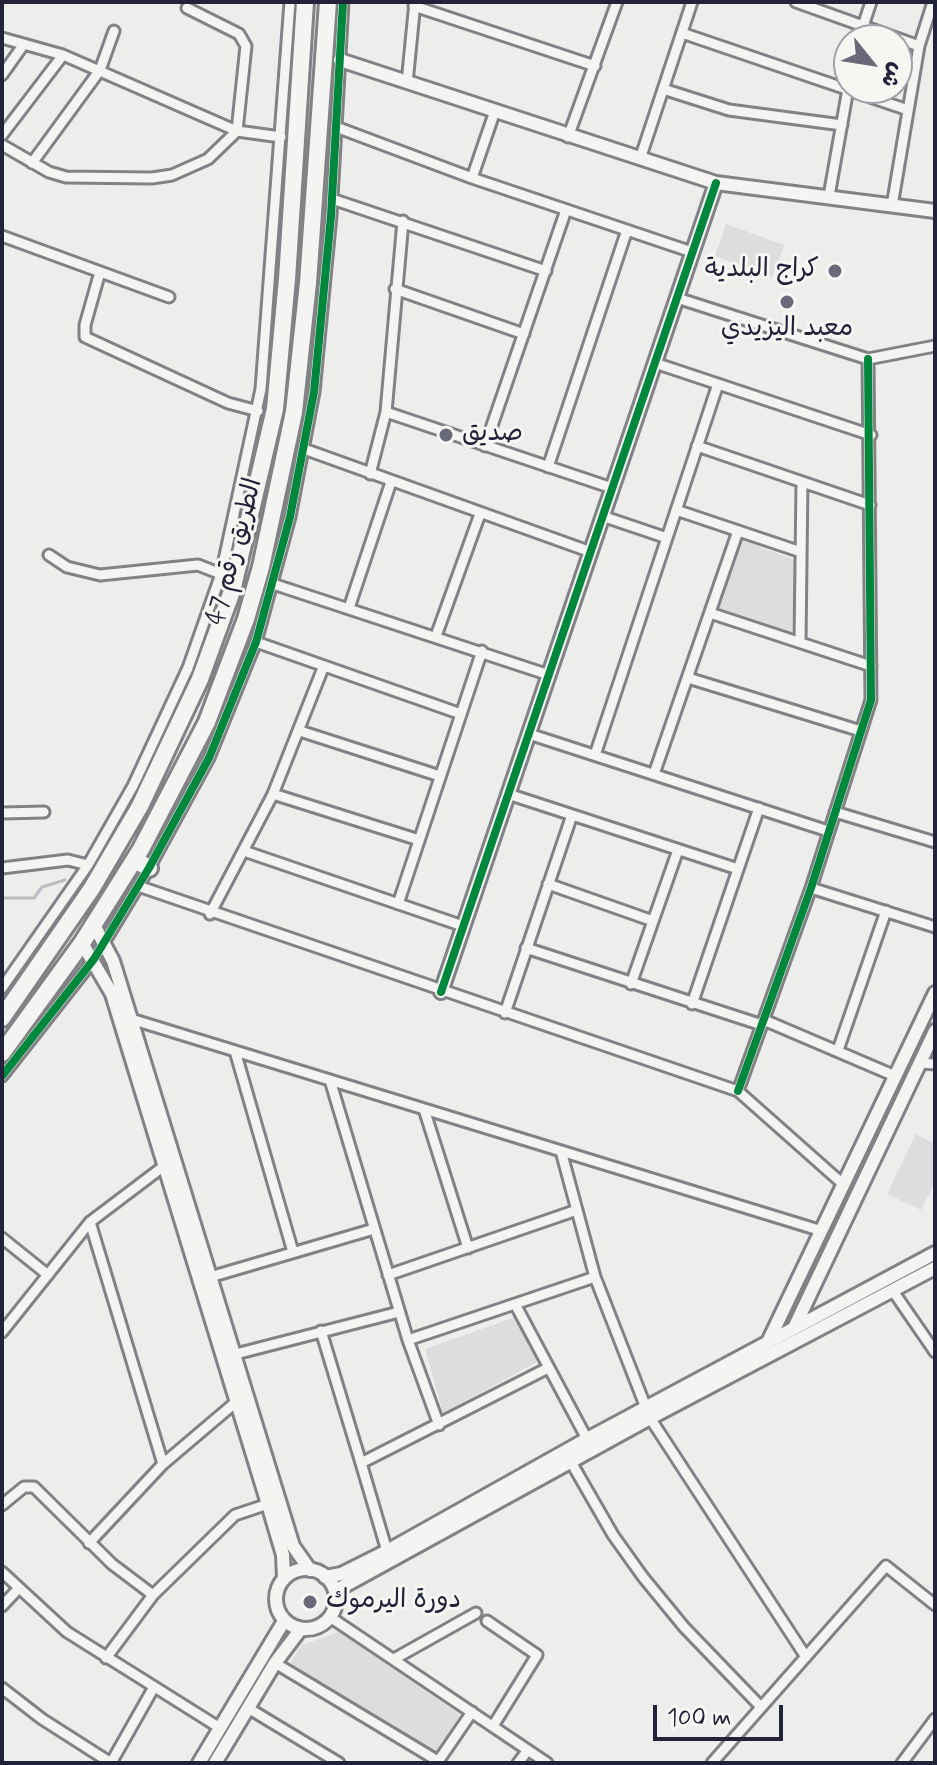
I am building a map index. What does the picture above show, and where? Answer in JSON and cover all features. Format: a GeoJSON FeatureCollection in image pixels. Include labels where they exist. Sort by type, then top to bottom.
{"type":"FeatureCollection","features":[{"type":"Feature","properties":{"kind":"highway","name":"الطريق رقم 47"},"geometry":{"type":"LineString","coordinates":[[2,1018],[66,928],[182,721],[217,635],[245,546],[266,410],[305,2]]}},
{"type":"Feature","properties":{"kind":"highway","name":"الطريق رقم 47"},"geometry":{"type":"LineString","coordinates":[[2,1053],[8,1032],[142,864],[228,671],[282,515],[308,283],[328,2]]}},
{"type":"Feature","properties":{"kind":"highway"},"geometry":{"type":"LineString","coordinates":[[266,410],[294,412]]}},
{"type":"Feature","properties":{"kind":"street"},"geometry":{"type":"LineString","coordinates":[[286,177],[281,137],[290,2]]}},
{"type":"Feature","properties":{"kind":"street"},"geometry":{"type":"LineString","coordinates":[[2,1076],[105,943],[138,886],[142,864],[209,758],[256,642],[273,584],[282,515],[304,449],[320,345],[343,2]]}},
{"type":"Feature","properties":{"kind":"street"},"geometry":{"type":"LineString","coordinates":[[640,159],[692,2]]}},
{"type":"Feature","properties":{"kind":"street"},"geometry":{"type":"LineString","coordinates":[[796,2],[857,24]]}},
{"type":"Feature","properties":{"kind":"street"},"geometry":{"type":"LineString","coordinates":[[864,24],[871,2]]}},
{"type":"Feature","properties":{"kind":"street"},"geometry":{"type":"LineString","coordinates":[[892,206],[919,46],[933,2]]}},
{"type":"Feature","properties":{"kind":"street"},"geometry":{"type":"LineString","coordinates":[[568,137],[595,66],[614,3]]}},
{"type":"Feature","properties":{"kind":"street"},"geometry":{"type":"LineString","coordinates":[[407,83],[414,4],[595,66]]}},
{"type":"Feature","properties":{"kind":"street"},"geometry":{"type":"LineString","coordinates":[[2,145],[32,163],[66,177],[152,178],[172,175],[208,159],[237,131],[247,54],[244,40],[233,30],[187,8]]}},
{"type":"Feature","properties":{"kind":"street"},"geometry":{"type":"LineString","coordinates":[[32,163],[100,70],[114,31]]}},
{"type":"Feature","properties":{"kind":"street"},"geometry":{"type":"LineString","coordinates":[[682,33],[833,84]]}},
{"type":"Feature","properties":{"kind":"street"},"geometry":{"type":"LineString","coordinates":[[2,38],[63,55],[237,131],[281,137]]}},
{"type":"Feature","properties":{"kind":"street"},"geometry":{"type":"LineString","coordinates":[[2,75],[24,44]]}},
{"type":"Feature","properties":{"kind":"street"},"geometry":{"type":"LineString","coordinates":[[913,44],[919,46]]}},
{"type":"Feature","properties":{"kind":"street"},"geometry":{"type":"LineString","coordinates":[[2,135],[63,55]]}},
{"type":"Feature","properties":{"kind":"street"},"geometry":{"type":"LineString","coordinates":[[340,60],[716,183],[935,211]]}},
{"type":"Feature","properties":{"kind":"street"},"geometry":{"type":"LineString","coordinates":[[663,89],[729,110],[842,125]]}},
{"type":"Feature","properties":{"kind":"street"},"geometry":{"type":"LineString","coordinates":[[829,196],[846,104]]}},
{"type":"Feature","properties":{"kind":"street"},"geometry":{"type":"LineString","coordinates":[[891,104],[908,110]]}},
{"type":"Feature","properties":{"kind":"street"},"geometry":{"type":"LineString","coordinates":[[472,178],[495,111]]}},
{"type":"Feature","properties":{"kind":"street"},"geometry":{"type":"LineString","coordinates":[[336,127],[472,178],[692,252]]}},
{"type":"Feature","properties":{"kind":"street"},"geometry":{"type":"LineString","coordinates":[[441,992],[716,183]]}},
{"type":"Feature","properties":{"kind":"street"},"geometry":{"type":"LineString","coordinates":[[332,199],[546,271]]}},
{"type":"Feature","properties":{"kind":"street"},"geometry":{"type":"LineString","coordinates":[[485,446],[566,210]]}},
{"type":"Feature","properties":{"kind":"street"},"geometry":{"type":"LineString","coordinates":[[370,474],[386,412],[403,221]]}},
{"type":"Feature","properties":{"kind":"street"},"geometry":{"type":"LineString","coordinates":[[548,467],[627,230]]}},
{"type":"Feature","properties":{"kind":"street"},"geometry":{"type":"LineString","coordinates":[[2,236],[169,297]]}},
{"type":"Feature","properties":{"kind":"street"},"geometry":{"type":"LineString","coordinates":[[2,988],[88,865],[125,818],[184,679],[221,574],[266,410],[215,398],[85,337],[85,325],[100,272]]}},
{"type":"Feature","properties":{"kind":"street"},"geometry":{"type":"LineString","coordinates":[[395,289],[524,334]]}},
{"type":"Feature","properties":{"kind":"street"},"geometry":{"type":"LineString","coordinates":[[677,298],[868,359],[935,346]]}},
{"type":"Feature","properties":{"kind":"street"},"geometry":{"type":"LineString","coordinates":[[738,1091],[811,888],[871,700],[868,359]]}},
{"type":"Feature","properties":{"kind":"street"},"geometry":{"type":"LineString","coordinates":[[655,363],[871,435]]}},
{"type":"Feature","properties":{"kind":"street"},"geometry":{"type":"LineString","coordinates":[[595,755],[718,384]]}},
{"type":"Feature","properties":{"kind":"street"},"geometry":{"type":"LineString","coordinates":[[386,412],[612,488]]}},
{"type":"Feature","properties":{"kind":"street"},"geometry":{"type":"LineString","coordinates":[[697,446],[870,505]]}},
{"type":"Feature","properties":{"kind":"street"},"geometry":{"type":"LineString","coordinates":[[304,449],[591,552]]}},
{"type":"Feature","properties":{"kind":"street"},"geometry":{"type":"LineString","coordinates":[[349,608],[391,482]]}},
{"type":"Feature","properties":{"kind":"street"},"geometry":{"type":"LineString","coordinates":[[800,642],[802,482]]}},
{"type":"Feature","properties":{"kind":"street"},"geometry":{"type":"LineString","coordinates":[[676,510],[801,552]]}},
{"type":"Feature","properties":{"kind":"street"},"geometry":{"type":"LineString","coordinates":[[436,636],[480,514]]}},
{"type":"Feature","properties":{"kind":"street"},"geometry":{"type":"LineString","coordinates":[[602,516],[667,538]]}},
{"type":"Feature","properties":{"kind":"street"},"geometry":{"type":"LineString","coordinates":[[654,774],[738,531]]}},
{"type":"Feature","properties":{"kind":"street"},"geometry":{"type":"LineString","coordinates":[[49,555],[67,567],[100,575],[198,565],[221,574]]}},
{"type":"Feature","properties":{"kind":"street"},"geometry":{"type":"LineString","coordinates":[[273,584],[549,675]]}},
{"type":"Feature","properties":{"kind":"street"},"geometry":{"type":"LineString","coordinates":[[710,613],[871,666]]}},
{"type":"Feature","properties":{"kind":"street"},"geometry":{"type":"LineString","coordinates":[[256,642],[461,714]]}},
{"type":"Feature","properties":{"kind":"street"},"geometry":{"type":"LineString","coordinates":[[398,904],[482,651]]}},
{"type":"Feature","properties":{"kind":"street"},"geometry":{"type":"LineString","coordinates":[[210,914],[273,794],[323,668]]}},
{"type":"Feature","properties":{"kind":"street"},"geometry":{"type":"LineString","coordinates":[[688,678],[861,731]]}},
{"type":"Feature","properties":{"kind":"street"},"geometry":{"type":"LineString","coordinates":[[300,731],[440,776]]}},
{"type":"Feature","properties":{"kind":"street"},"geometry":{"type":"LineString","coordinates":[[529,734],[828,831]]}},
{"type":"Feature","properties":{"kind":"street"},"geometry":{"type":"LineString","coordinates":[[273,794],[419,840]]}},
{"type":"Feature","properties":{"kind":"street"},"geometry":{"type":"LineString","coordinates":[[508,794],[738,869]]}},
{"type":"Feature","properties":{"kind":"street"},"geometry":{"type":"LineString","coordinates":[[692,1004],[759,808]]}},
{"type":"Feature","properties":{"kind":"street"},"geometry":{"type":"LineString","coordinates":[[2,813],[44,812]]}},
{"type":"Feature","properties":{"kind":"street"},"geometry":{"type":"LineString","coordinates":[[835,812],[935,842]]}},
{"type":"Feature","properties":{"kind":"street"},"geometry":{"type":"LineString","coordinates":[[505,1013],[572,815]]}},
{"type":"Feature","properties":{"kind":"street"},"geometry":{"type":"LineString","coordinates":[[631,984],[678,850]]}},
{"type":"Feature","properties":{"kind":"street"},"geometry":{"type":"LineString","coordinates":[[244,851],[463,926]]}},
{"type":"Feature","properties":{"kind":"street"},"geometry":{"type":"LineString","coordinates":[[2,868],[68,860],[88,865]]}},
{"type":"Feature","properties":{"kind":"street"},"geometry":{"type":"LineString","coordinates":[[548,884],[653,921]]}},
{"type":"Feature","properties":{"kind":"street"},"geometry":{"type":"LineString","coordinates":[[138,886],[210,914],[738,1091],[844,1185]]}},
{"type":"Feature","properties":{"kind":"street"},"geometry":{"type":"LineString","coordinates":[[811,888],[935,927]]}},
{"type":"Feature","properties":{"kind":"street"},"geometry":{"type":"LineString","coordinates":[[838,1050],[886,911]]}},
{"type":"Feature","properties":{"kind":"street"},"geometry":{"type":"LineString","coordinates":[[94,925],[105,943],[131,1019],[210,1277],[229,1356],[236,1402],[283,1555],[284,1578],[276,1595],[284,1621],[300,1630]]}},
{"type":"Feature","properties":{"kind":"street"},"geometry":{"type":"LineString","coordinates":[[82,943],[112,994],[164,1166],[293,1546],[310,1570]]}},
{"type":"Feature","properties":{"kind":"street"},"geometry":{"type":"LineString","coordinates":[[526,948],[692,1004],[763,1023],[838,1050],[895,1076]]}},
{"type":"Feature","properties":{"kind":"street"},"geometry":{"type":"LineString","coordinates":[[768,1342],[935,993]]}},
{"type":"Feature","properties":{"kind":"street"},"geometry":{"type":"LineString","coordinates":[[131,1019],[822,1231]]}},
{"type":"Feature","properties":{"kind":"street"},"geometry":{"type":"LineString","coordinates":[[795,1336],[811,1291],[935,1031]]}},
{"type":"Feature","properties":{"kind":"street"},"geometry":{"type":"LineString","coordinates":[[235,1051],[293,1252]]}},
{"type":"Feature","properties":{"kind":"street"},"geometry":{"type":"LineString","coordinates":[[920,1063],[935,1064]]}},
{"type":"Feature","properties":{"kind":"street"},"geometry":{"type":"LineString","coordinates":[[330,1080],[399,1312],[439,1425]]}},
{"type":"Feature","properties":{"kind":"street"},"geometry":{"type":"LineString","coordinates":[[424,1109],[468,1248]]}},
{"type":"Feature","properties":{"kind":"street"},"geometry":{"type":"LineString","coordinates":[[561,1151],[595,1277],[647,1413],[806,1657]]}},
{"type":"Feature","properties":{"kind":"street"},"geometry":{"type":"LineString","coordinates":[[2,1332],[90,1222],[164,1166]]}},
{"type":"Feature","properties":{"kind":"street"},"geometry":{"type":"LineString","coordinates":[[388,1275],[577,1210]]}},
{"type":"Feature","properties":{"kind":"street"},"geometry":{"type":"LineString","coordinates":[[90,1222],[163,1464]]}},
{"type":"Feature","properties":{"kind":"street"},"geometry":{"type":"LineString","coordinates":[[210,1277],[374,1229]]}},
{"type":"Feature","properties":{"kind":"street"},"geometry":{"type":"LineString","coordinates":[[2,1238],[48,1275]]}},
{"type":"Feature","properties":{"kind":"street"},"geometry":{"type":"LineString","coordinates":[[335,1591],[571,1462],[768,1342],[795,1336],[935,1253]]}},
{"type":"Feature","properties":{"kind":"street"},"geometry":{"type":"LineString","coordinates":[[325,1577],[341,1574],[387,1551],[587,1439],[647,1413],[935,1268]]}},
{"type":"Feature","properties":{"kind":"street"},"geometry":{"type":"LineString","coordinates":[[408,1340],[595,1277]]}},
{"type":"Feature","properties":{"kind":"street"},"geometry":{"type":"LineString","coordinates":[[797,1284],[811,1291]]}},
{"type":"Feature","properties":{"kind":"street"},"geometry":{"type":"LineString","coordinates":[[893,1291],[935,1352]]}},
{"type":"Feature","properties":{"kind":"street"},"geometry":{"type":"LineString","coordinates":[[515,1304],[587,1439]]}},
{"type":"Feature","properties":{"kind":"street"},"geometry":{"type":"LineString","coordinates":[[229,1356],[399,1312]]}},
{"type":"Feature","properties":{"kind":"street"},"geometry":{"type":"LineString","coordinates":[[321,1331],[387,1551]]}},
{"type":"Feature","properties":{"kind":"street"},"geometry":{"type":"LineString","coordinates":[[361,1463],[548,1368]]}},
{"type":"Feature","properties":{"kind":"street"},"geometry":{"type":"LineString","coordinates":[[89,1543],[163,1464],[236,1402]]}},
{"type":"Feature","properties":{"kind":"street"},"geometry":{"type":"LineString","coordinates":[[571,1462],[613,1535],[643,1577],[684,1627],[761,1707]]}},
{"type":"Feature","properties":{"kind":"street"},"geometry":{"type":"LineString","coordinates":[[2,1505],[24,1487],[34,1487],[89,1543],[153,1595]]}},
{"type":"Feature","properties":{"kind":"street"},"geometry":{"type":"LineString","coordinates":[[106,1658],[153,1595],[235,1515],[268,1504]]}},
{"type":"Feature","properties":{"kind":"street"},"geometry":{"type":"LineString","coordinates":[[712,1763],[886,1566],[935,1605]]}},
{"type":"Feature","properties":{"kind":"street"},"geometry":{"type":"LineString","coordinates":[[216,1763],[275,1663],[300,1630],[319,1626],[330,1617],[335,1591],[325,1577],[310,1570],[300,1570],[284,1578]]}},
{"type":"Feature","properties":{"kind":"street"},"geometry":{"type":"LineString","coordinates":[[2,1572],[67,1632],[220,1728]]}},
{"type":"Feature","properties":{"kind":"street"},"geometry":{"type":"LineString","coordinates":[[2,1606],[19,1588]]}},
{"type":"Feature","properties":{"kind":"street"},"geometry":{"type":"LineString","coordinates":[[394,1659],[476,1613]]}},
{"type":"Feature","properties":{"kind":"street"},"geometry":{"type":"LineString","coordinates":[[330,1617],[547,1763]]}},
{"type":"Feature","properties":{"kind":"street"},"geometry":{"type":"LineString","coordinates":[[199,1763],[284,1621]]}},
{"type":"Feature","properties":{"kind":"street"},"geometry":{"type":"LineString","coordinates":[[487,1621],[537,1655],[493,1726]]}},
{"type":"Feature","properties":{"kind":"street"},"geometry":{"type":"LineString","coordinates":[[275,1663],[438,1762],[472,1712]]}},
{"type":"Feature","properties":{"kind":"street"},"geometry":{"type":"LineString","coordinates":[[2,1688],[42,1719],[111,1763],[154,1687]]}},
{"type":"Feature","properties":{"kind":"street"},"geometry":{"type":"LineString","coordinates":[[248,1708],[339,1763]]}},
{"type":"Feature","properties":{"kind":"street"},"geometry":{"type":"LineString","coordinates":[[902,1763],[935,1719]]}},
{"type":"Feature","properties":{"kind":"street"},"geometry":{"type":"LineString","coordinates":[[518,1763],[528,1750]]}},
{"type":"Feature","properties":{"kind":"shaded area"},"geometry":{"type":"Polygon","coordinates":[[[726,224],[784,245],[772,277],[715,256],[726,224]]]}},
{"type":"Feature","properties":{"kind":"shaded area"},"geometry":{"type":"Polygon","coordinates":[[[742,540],[795,560],[792,636],[717,611],[742,540]]]}},
{"type":"Feature","properties":{"kind":"shaded area"},"geometry":{"type":"Polygon","coordinates":[[[916,1134],[935,1144],[935,1182],[921,1210],[887,1194],[916,1134]]]}},
{"type":"Feature","properties":{"kind":"shaded area"},"geometry":{"type":"Polygon","coordinates":[[[515,1317],[537,1362],[443,1413],[425,1349],[515,1317]]]}},
{"type":"Feature","properties":{"kind":"shaded area"},"geometry":{"type":"Polygon","coordinates":[[[339,1632],[460,1715],[435,1752],[290,1663],[302,1645],[339,1632]]]}},
{"type":"Feature","properties":{"kind":"waterway"},"geometry":{"type":"LineString","coordinates":[[2,898],[34,898],[42,887],[65,880]]}},
{"type":"Feature","properties":{"kind":"cycle path"},"geometry":{"type":"LineString","coordinates":[[2,1076],[94,959],[149,868],[209,758],[256,642],[290,517],[314,392],[331,216],[343,2]]}},
{"type":"Feature","properties":{"kind":"cycle path"},"geometry":{"type":"LineString","coordinates":[[441,992],[716,183]]}},
{"type":"Feature","properties":{"kind":"cycle path"},"geometry":{"type":"LineString","coordinates":[[738,1091],[811,888],[871,700],[868,359]]}},
{"type":"Feature","properties":{"kind":"place","name":"كراج البلدية"},"geometry":{"type":"Point","coordinates":[835,271]}},
{"type":"Feature","properties":{"kind":"place","name":"معبد اليزيدي"},"geometry":{"type":"Point","coordinates":[787,302]}},
{"type":"Feature","properties":{"kind":"place","name":"صديق"},"geometry":{"type":"Point","coordinates":[446,435]}},
{"type":"Feature","properties":{"kind":"place","name":"دورة اليرموك"},"geometry":{"type":"Point","coordinates":[310,1602]}}]}
